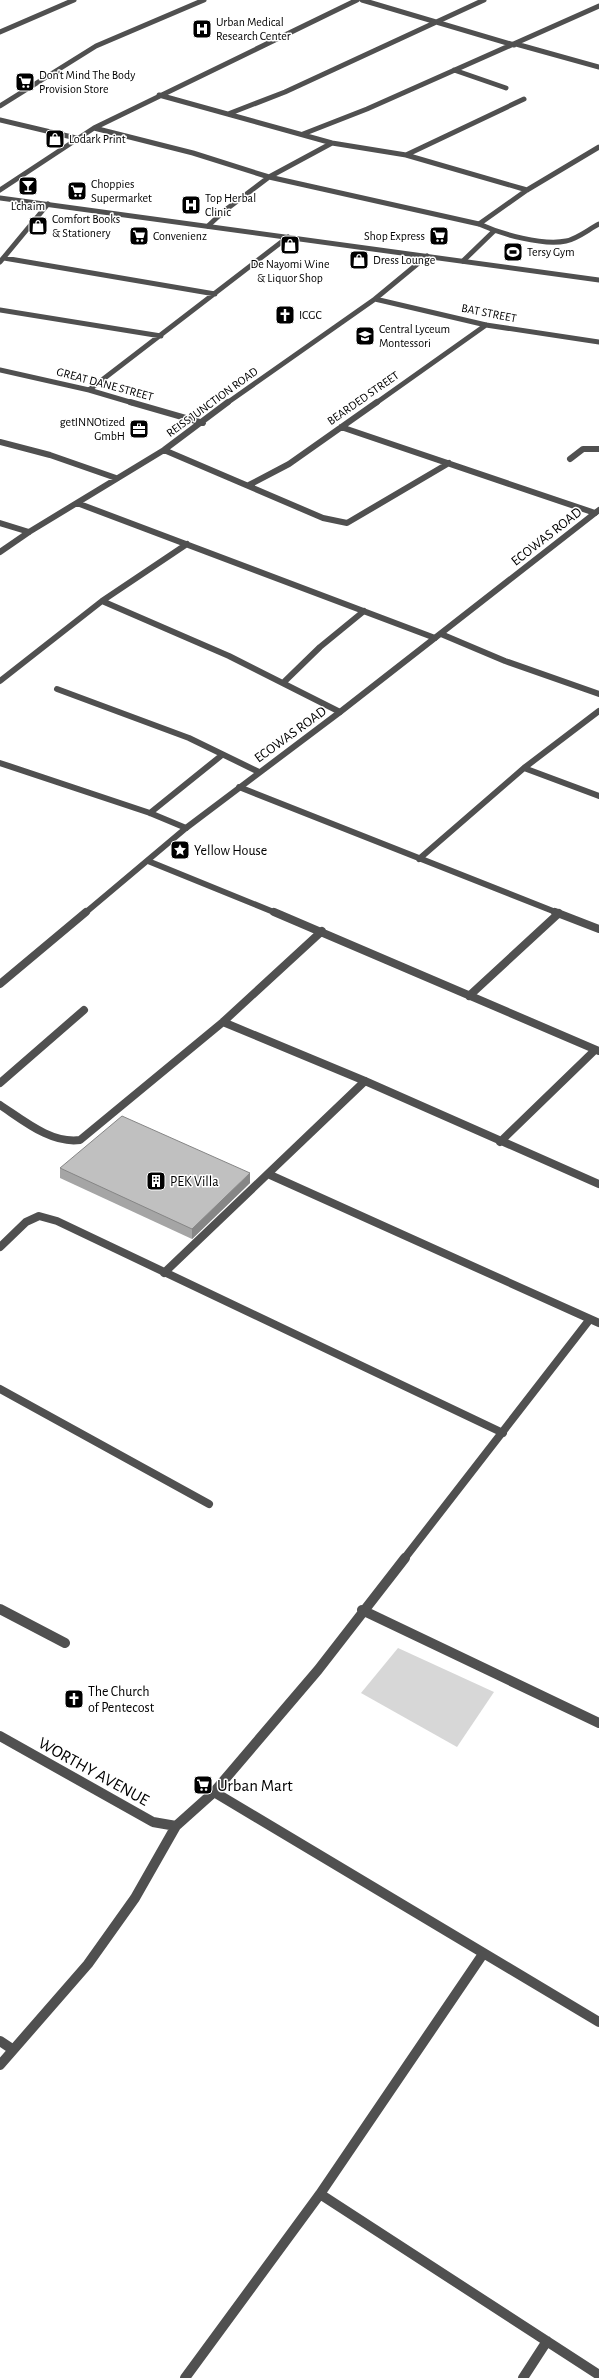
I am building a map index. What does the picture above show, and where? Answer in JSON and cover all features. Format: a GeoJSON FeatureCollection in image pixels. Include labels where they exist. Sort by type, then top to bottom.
{"type":"FeatureCollection","features":[{"type":"Feature","properties":{"kind":"street"},"geometry":{"type":"LineString","coordinates":[[0,32],[74,0]]}},
{"type":"Feature","properties":{"kind":"street"},"geometry":{"type":"LineString","coordinates":[[0,106],[96,46],[204,0]]}},
{"type":"Feature","properties":{"kind":"street"},"geometry":{"type":"LineString","coordinates":[[0,190],[76,138],[94,128],[356,0]]}},
{"type":"Feature","properties":{"kind":"street"},"geometry":{"type":"LineString","coordinates":[[362,0],[435,22],[599,67]]}},
{"type":"Feature","properties":{"kind":"street"},"geometry":{"type":"LineString","coordinates":[[228,114],[386,46],[484,0]]}},
{"type":"Feature","properties":{"kind":"street"},"geometry":{"type":"LineString","coordinates":[[303,134],[367,109],[599,6]]}},
{"type":"Feature","properties":{"kind":"street"},"geometry":{"type":"LineString","coordinates":[[590,64],[599,63]]}},
{"type":"Feature","properties":{"kind":"street"},"geometry":{"type":"LineString","coordinates":[[454,70],[506,88]]}},
{"type":"Feature","properties":{"kind":"street"},"geometry":{"type":"LineString","coordinates":[[159,95],[332,143],[406,154],[527,190]]}},
{"type":"Feature","properties":{"kind":"street"},"geometry":{"type":"LineString","coordinates":[[406,154],[524,99]]}},
{"type":"Feature","properties":{"kind":"street"},"geometry":{"type":"LineString","coordinates":[[0,120],[76,138]]}},
{"type":"Feature","properties":{"kind":"street"},"geometry":{"type":"LineString","coordinates":[[94,128],[193,153],[269,177],[479,224],[494,231],[560,243],[599,224]]}},
{"type":"Feature","properties":{"kind":"street"},"geometry":{"type":"LineString","coordinates":[[208,226],[224,211],[269,177],[332,143]]}},
{"type":"Feature","properties":{"kind":"street"},"geometry":{"type":"LineString","coordinates":[[479,224],[527,190],[599,147]]}},
{"type":"Feature","properties":{"kind":"street"},"geometry":{"type":"LineString","coordinates":[[0,198],[599,280]]}},
{"type":"Feature","properties":{"kind":"street"},"geometry":{"type":"LineString","coordinates":[[2,260],[48,204]]}},
{"type":"Feature","properties":{"kind":"street"},"geometry":{"type":"LineString","coordinates":[[463,262],[494,231]]}},
{"type":"Feature","properties":{"kind":"street"},"geometry":{"type":"LineString","coordinates":[[89,390],[162,336],[288,237]]}},
{"type":"Feature","properties":{"kind":"street","name":"REISS JUNCTION ROAD"},"geometry":{"type":"LineString","coordinates":[[0,552],[29,532],[164,450],[203,422],[218,409],[375,299],[427,256]]}},
{"type":"Feature","properties":{"kind":"street"},"geometry":{"type":"LineString","coordinates":[[2,260],[214,294]]}},
{"type":"Feature","properties":{"kind":"street","name":"BAT STREET"},"geometry":{"type":"LineString","coordinates":[[375,299],[486,325],[599,342]]}},
{"type":"Feature","properties":{"kind":"street"},"geometry":{"type":"LineString","coordinates":[[0,310],[162,336]]}},
{"type":"Feature","properties":{"kind":"street","name":"BEARDED STREET"},"geometry":{"type":"LineString","coordinates":[[249,485],[277,471],[486,325]]}},
{"type":"Feature","properties":{"kind":"street","name":"GREAT DANE STREET"},"geometry":{"type":"LineString","coordinates":[[0,370],[89,390],[203,422]]}},
{"type":"Feature","properties":{"kind":"street"},"geometry":{"type":"LineString","coordinates":[[341,427],[597,511]]}},
{"type":"Feature","properties":{"kind":"street"},"geometry":{"type":"LineString","coordinates":[[0,442],[50,455],[116,478]]}},
{"type":"Feature","properties":{"kind":"street"},"geometry":{"type":"LineString","coordinates":[[570,459],[583,449],[599,449]]}},
{"type":"Feature","properties":{"kind":"street"},"geometry":{"type":"LineString","coordinates":[[164,450],[249,485],[323,518],[335,522],[347,523],[449,463]]}},
{"type":"Feature","properties":{"kind":"street"},"geometry":{"type":"LineString","coordinates":[[77,503],[364,611],[596,693],[599,686]]}},
{"type":"Feature","properties":{"kind":"street","name":"ECOWAS ROAD"},"geometry":{"type":"LineString","coordinates":[[0,984],[186,828],[238,787],[340,712],[597,511]]}},
{"type":"Feature","properties":{"kind":"street"},"geometry":{"type":"LineString","coordinates":[[0,523],[29,532]]}},
{"type":"Feature","properties":{"kind":"street"},"geometry":{"type":"LineString","coordinates":[[0,681],[102,601],[187,544]]}},
{"type":"Feature","properties":{"kind":"street"},"geometry":{"type":"LineString","coordinates":[[102,601],[230,656],[340,712]]}},
{"type":"Feature","properties":{"kind":"street"},"geometry":{"type":"LineString","coordinates":[[283,683],[320,647],[364,611]]}},
{"type":"Feature","properties":{"kind":"street"},"geometry":{"type":"LineString","coordinates":[[57,688],[189,738],[259,772]]}},
{"type":"Feature","properties":{"kind":"street"},"geometry":{"type":"LineString","coordinates":[[419,859],[524,768],[599,712]]}},
{"type":"Feature","properties":{"kind":"street"},"geometry":{"type":"LineString","coordinates":[[150,813],[222,755]]}},
{"type":"Feature","properties":{"kind":"street"},"geometry":{"type":"LineString","coordinates":[[2,765],[150,813],[186,828]]}},
{"type":"Feature","properties":{"kind":"street"},"geometry":{"type":"LineString","coordinates":[[524,768],[599,796]]}},
{"type":"Feature","properties":{"kind":"street"},"geometry":{"type":"LineString","coordinates":[[238,787],[599,929]]}},
{"type":"Feature","properties":{"kind":"street"},"geometry":{"type":"LineString","coordinates":[[148,861],[322,932],[597,1051],[500,1142]]}},
{"type":"Feature","properties":{"kind":"street"},"geometry":{"type":"LineString","coordinates":[[469,996],[559,913]]}},
{"type":"Feature","properties":{"kind":"street"},"geometry":{"type":"LineString","coordinates":[[0,1105],[43,1131],[68,1142],[75,1142],[92,1132],[223,1022],[322,932]]}},
{"type":"Feature","properties":{"kind":"street"},"geometry":{"type":"LineString","coordinates":[[0,1083],[84,1010]]}},
{"type":"Feature","properties":{"kind":"street"},"geometry":{"type":"LineString","coordinates":[[223,1022],[365,1081],[500,1142],[599,1184]]}},
{"type":"Feature","properties":{"kind":"street"},"geometry":{"type":"LineString","coordinates":[[164,1273],[365,1081]]}},
{"type":"Feature","properties":{"kind":"street"},"geometry":{"type":"LineString","coordinates":[[268,1174],[599,1323]]}},
{"type":"Feature","properties":{"kind":"street"},"geometry":{"type":"LineString","coordinates":[[0,1247],[26,1222],[39,1216],[57,1221],[503,1433]]}},
{"type":"Feature","properties":{"kind":"street"},"geometry":{"type":"LineString","coordinates":[[0,2065],[12,2049],[88,1964],[135,1898],[176,1826],[187,1818],[214,1792],[318,1670],[362,1610],[503,1433],[590,1319]]}},
{"type":"Feature","properties":{"kind":"street"},"geometry":{"type":"LineString","coordinates":[[0,1389],[209,1504]]}},
{"type":"Feature","properties":{"kind":"street"},"geometry":{"type":"LineString","coordinates":[[0,1609],[65,1642]]}},
{"type":"Feature","properties":{"kind":"street"},"geometry":{"type":"LineString","coordinates":[[362,1610],[599,1723]]}},
{"type":"Feature","properties":{"kind":"street","name":"WORTHY AVENUE"},"geometry":{"type":"LineString","coordinates":[[0,1736],[153,1822],[176,1826]]}},
{"type":"Feature","properties":{"kind":"street"},"geometry":{"type":"LineString","coordinates":[[214,1792],[599,2022]]}},
{"type":"Feature","properties":{"kind":"street"},"geometry":{"type":"LineString","coordinates":[[185,2378],[320,2194],[483,1954]]}},
{"type":"Feature","properties":{"kind":"street"},"geometry":{"type":"LineString","coordinates":[[0,2041],[12,2049]]}},
{"type":"Feature","properties":{"kind":"street"},"geometry":{"type":"LineString","coordinates":[[320,2194],[599,2375]]}},
{"type":"Feature","properties":{"kind":"street"},"geometry":{"type":"LineString","coordinates":[[523,2378],[547,2341]]}},
{"type":"Feature","properties":{"kind":"shaded area"},"geometry":{"type":"Polygon","coordinates":[[[398,1648],[494,1692],[457,1747],[361,1693],[398,1648]]]}},
{"type":"Feature","properties":{"kind":"building","name":"PEK Villa"},"geometry":{"type":"Polygon","coordinates":[[[122,1116],[250,1173],[192,1229],[60,1168],[122,1116]]]}},
{"type":"Feature","properties":{"kind":"place","name":"Urban Medical Research Center"},"geometry":{"type":"Point","coordinates":[202,29]}},
{"type":"Feature","properties":{"kind":"place","name":"Don't Mind The Body Provision Store"},"geometry":{"type":"Point","coordinates":[25,82]}},
{"type":"Feature","properties":{"kind":"place","name":"Lodark Print"},"geometry":{"type":"Point","coordinates":[55,139]}},
{"type":"Feature","properties":{"kind":"place","name":"L’chaim"},"geometry":{"type":"Point","coordinates":[28,186]}},
{"type":"Feature","properties":{"kind":"place","name":"Choppies Supermarket"},"geometry":{"type":"Point","coordinates":[77,191]}},
{"type":"Feature","properties":{"kind":"place","name":"Top Herbal Clinic"},"geometry":{"type":"Point","coordinates":[191,205]}},
{"type":"Feature","properties":{"kind":"place","name":"Comfort Books & Stationery"},"geometry":{"type":"Point","coordinates":[38,226]}},
{"type":"Feature","properties":{"kind":"place","name":"Convenienz"},"geometry":{"type":"Point","coordinates":[139,236]}},
{"type":"Feature","properties":{"kind":"place","name":"Shop Express"},"geometry":{"type":"Point","coordinates":[439,236]}},
{"type":"Feature","properties":{"kind":"place","name":"De Nayomi Wine & Liquor Shop"},"geometry":{"type":"Point","coordinates":[290,245]}},
{"type":"Feature","properties":{"kind":"place","name":"Tersy Gym"},"geometry":{"type":"Point","coordinates":[513,252]}},
{"type":"Feature","properties":{"kind":"place","name":"Dress Lounge"},"geometry":{"type":"Point","coordinates":[359,260]}},
{"type":"Feature","properties":{"kind":"place","name":"ICGC"},"geometry":{"type":"Point","coordinates":[285,315]}},
{"type":"Feature","properties":{"kind":"place","name":"Central Lyceum Montessori"},"geometry":{"type":"Point","coordinates":[365,336]}},
{"type":"Feature","properties":{"kind":"place","name":"getINNOtized GmbH"},"geometry":{"type":"Point","coordinates":[139,429]}},
{"type":"Feature","properties":{"kind":"place","name":"Yellow House"},"geometry":{"type":"Point","coordinates":[180,850]}},
{"type":"Feature","properties":{"kind":"place","name":"PEK Villa"},"geometry":{"type":"Point","coordinates":[156,1181]}},
{"type":"Feature","properties":{"kind":"place","name":"The Church of Pentecost"},"geometry":{"type":"Point","coordinates":[74,1699]}},
{"type":"Feature","properties":{"kind":"place","name":"Urban Mart"},"geometry":{"type":"Point","coordinates":[203,1785]}}]}
